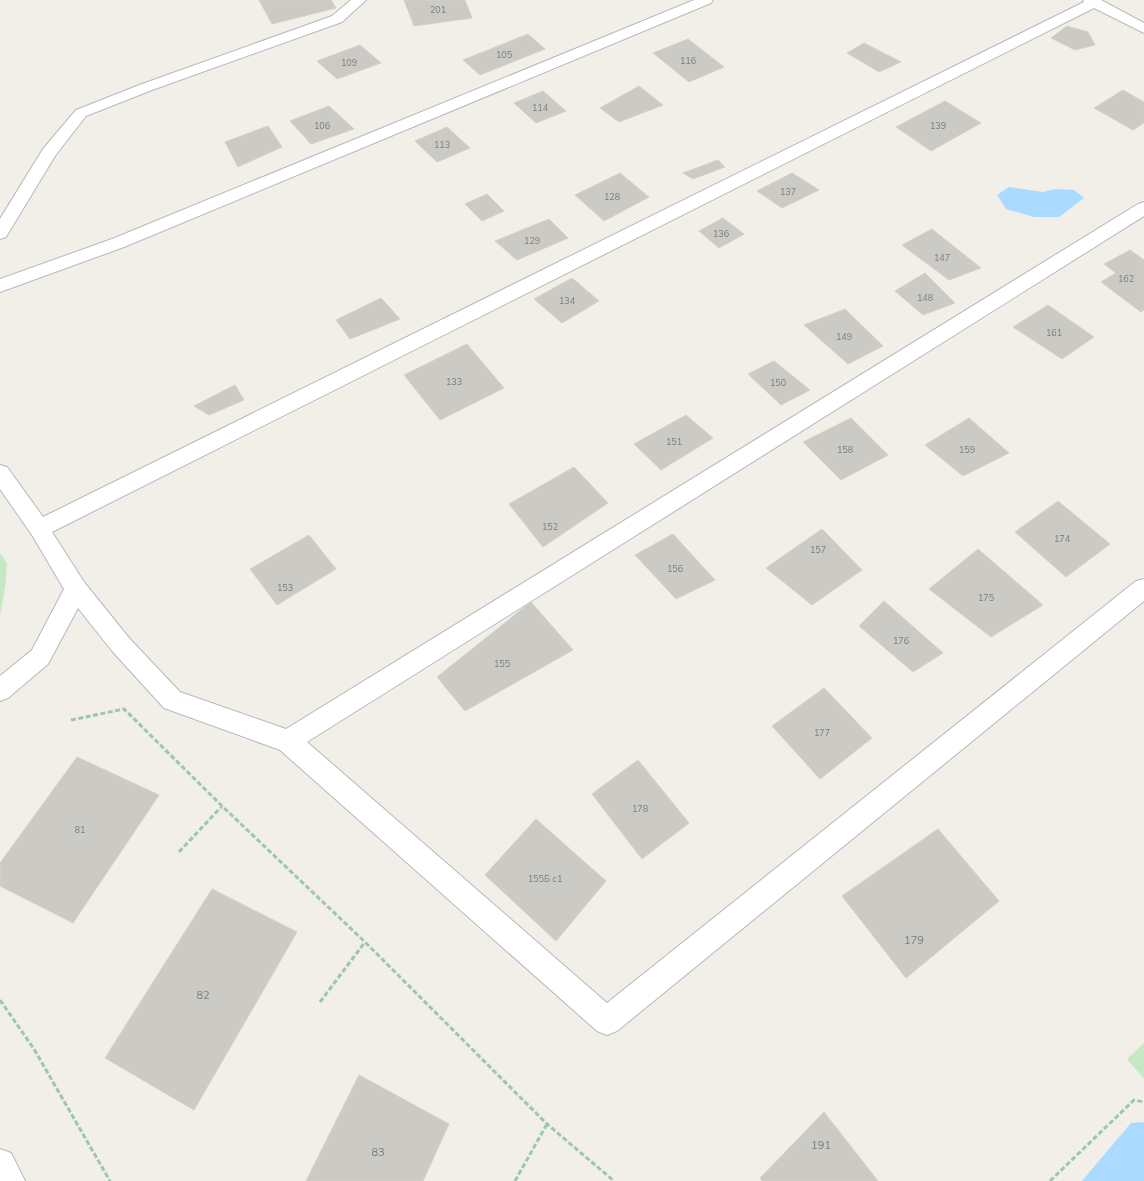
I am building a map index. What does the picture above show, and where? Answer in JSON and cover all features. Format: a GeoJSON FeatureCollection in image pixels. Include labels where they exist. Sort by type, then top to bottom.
{"type":"FeatureCollection","features":[{"type":"Feature","properties":{"kind":"street"},"geometry":{"type":"LineString","coordinates":[[0,233],[49,153],[81,113],[337,19],[359,0]]}},
{"type":"Feature","properties":{"kind":"street"},"geometry":{"type":"LineString","coordinates":[[0,286],[133,237],[706,0]]}},
{"type":"Feature","properties":{"kind":"street"},"geometry":{"type":"LineString","coordinates":[[39,529],[1092,1],[1144,29]]}},
{"type":"Feature","properties":{"kind":"street"},"geometry":{"type":"LineString","coordinates":[[288,741],[1144,208]]}},
{"type":"Feature","properties":{"kind":"street"},"geometry":{"type":"LineString","coordinates":[[0,473],[39,529],[76,589],[121,645],[172,700],[288,741],[607,1021],[1144,588]]}},
{"type":"Feature","properties":{"kind":"street"},"geometry":{"type":"LineString","coordinates":[[0,690],[40,657],[76,589]]}},
{"type":"Feature","properties":{"kind":"street"},"geometry":{"type":"LineString","coordinates":[[0,1164],[10,1181]]}},
{"type":"Feature","properties":{"kind":"path"},"geometry":{"type":"LineString","coordinates":[[71,720],[124,709],[222,806],[365,942],[548,1124],[614,1181]]}},
{"type":"Feature","properties":{"kind":"path"},"geometry":{"type":"LineString","coordinates":[[179,852],[222,806]]}},
{"type":"Feature","properties":{"kind":"path"},"geometry":{"type":"LineString","coordinates":[[320,1002],[365,942]]}},
{"type":"Feature","properties":{"kind":"path"},"geometry":{"type":"LineString","coordinates":[[0,1000],[34,1049],[110,1181]]}},
{"type":"Feature","properties":{"kind":"path"},"geometry":{"type":"LineString","coordinates":[[1050,1181],[1134,1100],[1144,1102]]}},
{"type":"Feature","properties":{"kind":"path"},"geometry":{"type":"LineString","coordinates":[[515,1181],[548,1124]]}},
{"type":"Feature","properties":{"kind":"green space"},"geometry":{"type":"Polygon","coordinates":[[[0,553],[7,563],[5,588],[0,615],[0,553]]]}},
{"type":"Feature","properties":{"kind":"green space"},"geometry":{"type":"Polygon","coordinates":[[[1144,1043],[1144,1079],[1127,1059],[1144,1043]]]}},
{"type":"Feature","properties":{"kind":"water"},"geometry":{"type":"Polygon","coordinates":[[[1009,187],[1043,192],[1056,189],[1074,190],[1084,198],[1059,217],[1034,217],[1006,209],[997,195],[1009,187]]]}},
{"type":"Feature","properties":{"kind":"water"},"geometry":{"type":"Polygon","coordinates":[[[1144,1122],[1144,1181],[1082,1181],[1131,1123],[1144,1122]]]}},
{"type":"Feature","properties":{"kind":"building"},"geometry":{"type":"Polygon","coordinates":[[[259,0],[331,0],[336,8],[272,24],[259,0]]]}},
{"type":"Feature","properties":{"kind":"building"},"geometry":{"type":"Polygon","coordinates":[[[404,0],[465,0],[472,18],[414,26],[404,0]]]}},
{"type":"Feature","properties":{"kind":"building"},"geometry":{"type":"Polygon","coordinates":[[[1067,26],[1088,32],[1095,45],[1075,50],[1051,38],[1067,26]]]}},
{"type":"Feature","properties":{"kind":"building"},"geometry":{"type":"Polygon","coordinates":[[[528,34],[545,49],[480,75],[463,60],[528,34]]]}},
{"type":"Feature","properties":{"kind":"building"},"geometry":{"type":"Polygon","coordinates":[[[688,39],[724,67],[689,82],[653,53],[688,39]]]}},
{"type":"Feature","properties":{"kind":"building"},"geometry":{"type":"Polygon","coordinates":[[[864,43],[901,62],[879,72],[847,53],[864,43]]]}},
{"type":"Feature","properties":{"kind":"building"},"geometry":{"type":"Polygon","coordinates":[[[360,45],[381,63],[337,79],[317,61],[360,45]]]}},
{"type":"Feature","properties":{"kind":"building"},"geometry":{"type":"Polygon","coordinates":[[[639,86],[663,105],[619,122],[600,108],[639,86]]]}},
{"type":"Feature","properties":{"kind":"building"},"geometry":{"type":"Polygon","coordinates":[[[1123,90],[1144,102],[1144,123],[1133,130],[1094,108],[1123,90]]]}},
{"type":"Feature","properties":{"kind":"building"},"geometry":{"type":"Polygon","coordinates":[[[543,91],[566,111],[536,123],[514,103],[543,91]]]}},
{"type":"Feature","properties":{"kind":"building"},"geometry":{"type":"Polygon","coordinates":[[[945,101],[981,123],[931,151],[896,127],[945,101]]]}},
{"type":"Feature","properties":{"kind":"building"},"geometry":{"type":"Polygon","coordinates":[[[329,106],[354,129],[311,144],[290,121],[329,106]]]}},
{"type":"Feature","properties":{"kind":"building"},"geometry":{"type":"Polygon","coordinates":[[[268,126],[282,147],[238,167],[225,142],[268,126]]]}},
{"type":"Feature","properties":{"kind":"building"},"geometry":{"type":"Polygon","coordinates":[[[447,127],[470,148],[437,162],[415,141],[447,127]]]}},
{"type":"Feature","properties":{"kind":"building"},"geometry":{"type":"Polygon","coordinates":[[[718,160],[725,167],[693,179],[683,173],[718,160]]]}},
{"type":"Feature","properties":{"kind":"building"},"geometry":{"type":"Polygon","coordinates":[[[620,173],[649,197],[604,221],[575,195],[620,173]]]}},
{"type":"Feature","properties":{"kind":"building"},"geometry":{"type":"Polygon","coordinates":[[[792,173],[819,190],[782,208],[757,191],[792,173]]]}},
{"type":"Feature","properties":{"kind":"building"},"geometry":{"type":"Polygon","coordinates":[[[487,194],[504,211],[482,221],[465,204],[487,194]]]}},
{"type":"Feature","properties":{"kind":"building"},"geometry":{"type":"Polygon","coordinates":[[[723,218],[744,234],[719,248],[699,231],[723,218]]]}},
{"type":"Feature","properties":{"kind":"building"},"geometry":{"type":"Polygon","coordinates":[[[549,219],[568,238],[517,260],[495,241],[549,219]]]}},
{"type":"Feature","properties":{"kind":"building"},"geometry":{"type":"Polygon","coordinates":[[[932,229],[981,268],[949,280],[902,245],[932,229]]]}},
{"type":"Feature","properties":{"kind":"building"},"geometry":{"type":"Polygon","coordinates":[[[1130,250],[1144,260],[1144,310],[1141,312],[1101,282],[1116,273],[1104,264],[1130,250]]]}},
{"type":"Feature","properties":{"kind":"building"},"geometry":{"type":"Polygon","coordinates":[[[925,273],[955,303],[923,315],[895,291],[925,273]]]}},
{"type":"Feature","properties":{"kind":"building"},"geometry":{"type":"Polygon","coordinates":[[[572,278],[599,301],[562,323],[534,299],[572,278]]]}},
{"type":"Feature","properties":{"kind":"building"},"geometry":{"type":"Polygon","coordinates":[[[381,298],[400,319],[350,339],[336,320],[381,298]]]}},
{"type":"Feature","properties":{"kind":"building"},"geometry":{"type":"Polygon","coordinates":[[[1048,305],[1094,337],[1062,359],[1013,327],[1048,305]]]}},
{"type":"Feature","properties":{"kind":"building"},"geometry":{"type":"Polygon","coordinates":[[[845,309],[883,346],[848,364],[804,325],[845,309]]]}},
{"type":"Feature","properties":{"kind":"building"},"geometry":{"type":"Polygon","coordinates":[[[467,344],[504,388],[440,420],[404,375],[467,344]]]}},
{"type":"Feature","properties":{"kind":"building"},"geometry":{"type":"Polygon","coordinates":[[[774,361],[810,390],[781,405],[748,374],[774,361]]]}},
{"type":"Feature","properties":{"kind":"building"},"geometry":{"type":"Polygon","coordinates":[[[235,385],[244,400],[209,415],[194,406],[235,385]]]}},
{"type":"Feature","properties":{"kind":"building"},"geometry":{"type":"Polygon","coordinates":[[[686,415],[713,438],[661,470],[634,444],[686,415]]]}},
{"type":"Feature","properties":{"kind":"building"},"geometry":{"type":"Polygon","coordinates":[[[851,418],[888,455],[841,480],[803,442],[851,418]]]}},
{"type":"Feature","properties":{"kind":"building"},"geometry":{"type":"Polygon","coordinates":[[[969,418],[1009,453],[963,476],[925,445],[969,418]]]}},
{"type":"Feature","properties":{"kind":"building"},"geometry":{"type":"Polygon","coordinates":[[[574,467],[608,503],[543,547],[509,504],[574,467]]]}},
{"type":"Feature","properties":{"kind":"building"},"geometry":{"type":"Polygon","coordinates":[[[1058,501],[1110,544],[1066,577],[1015,532],[1058,501]]]}},
{"type":"Feature","properties":{"kind":"building"},"geometry":{"type":"Polygon","coordinates":[[[822,529],[862,570],[812,605],[766,568],[822,529]]]}},
{"type":"Feature","properties":{"kind":"building"},"geometry":{"type":"Polygon","coordinates":[[[673,534],[715,580],[676,599],[635,555],[673,534]]]}},
{"type":"Feature","properties":{"kind":"building"},"geometry":{"type":"Polygon","coordinates":[[[309,535],[336,569],[277,605],[250,569],[309,535]]]}},
{"type":"Feature","properties":{"kind":"building"},"geometry":{"type":"Polygon","coordinates":[[[978,549],[1043,605],[991,637],[929,589],[978,549]]]}},
{"type":"Feature","properties":{"kind":"building"},"geometry":{"type":"Polygon","coordinates":[[[884,601],[943,653],[913,672],[859,626],[884,601]]]}},
{"type":"Feature","properties":{"kind":"building"},"geometry":{"type":"Polygon","coordinates":[[[531,602],[573,650],[465,711],[437,677],[531,602]]]}},
{"type":"Feature","properties":{"kind":"building"},"geometry":{"type":"Polygon","coordinates":[[[824,688],[872,738],[820,779],[772,726],[824,688]]]}},
{"type":"Feature","properties":{"kind":"building"},"geometry":{"type":"Polygon","coordinates":[[[77,757],[159,795],[73,923],[0,886],[0,863],[77,757]]]}},
{"type":"Feature","properties":{"kind":"building"},"geometry":{"type":"Polygon","coordinates":[[[638,760],[689,823],[642,859],[592,794],[638,760]]]}},
{"type":"Feature","properties":{"kind":"building"},"geometry":{"type":"Polygon","coordinates":[[[536,819],[606,881],[556,941],[485,875],[536,819]]]}},
{"type":"Feature","properties":{"kind":"building"},"geometry":{"type":"Polygon","coordinates":[[[938,829],[999,901],[906,978],[842,896],[938,829]]]}},
{"type":"Feature","properties":{"kind":"building"},"geometry":{"type":"Polygon","coordinates":[[[212,889],[297,932],[194,1110],[105,1058],[212,889]]]}},
{"type":"Feature","properties":{"kind":"building"},"geometry":{"type":"Polygon","coordinates":[[[359,1075],[449,1124],[423,1181],[306,1181],[359,1075]]]}},
{"type":"Feature","properties":{"kind":"building"},"geometry":{"type":"Polygon","coordinates":[[[824,1112],[878,1181],[762,1181],[760,1178],[824,1112]]]}}]}
